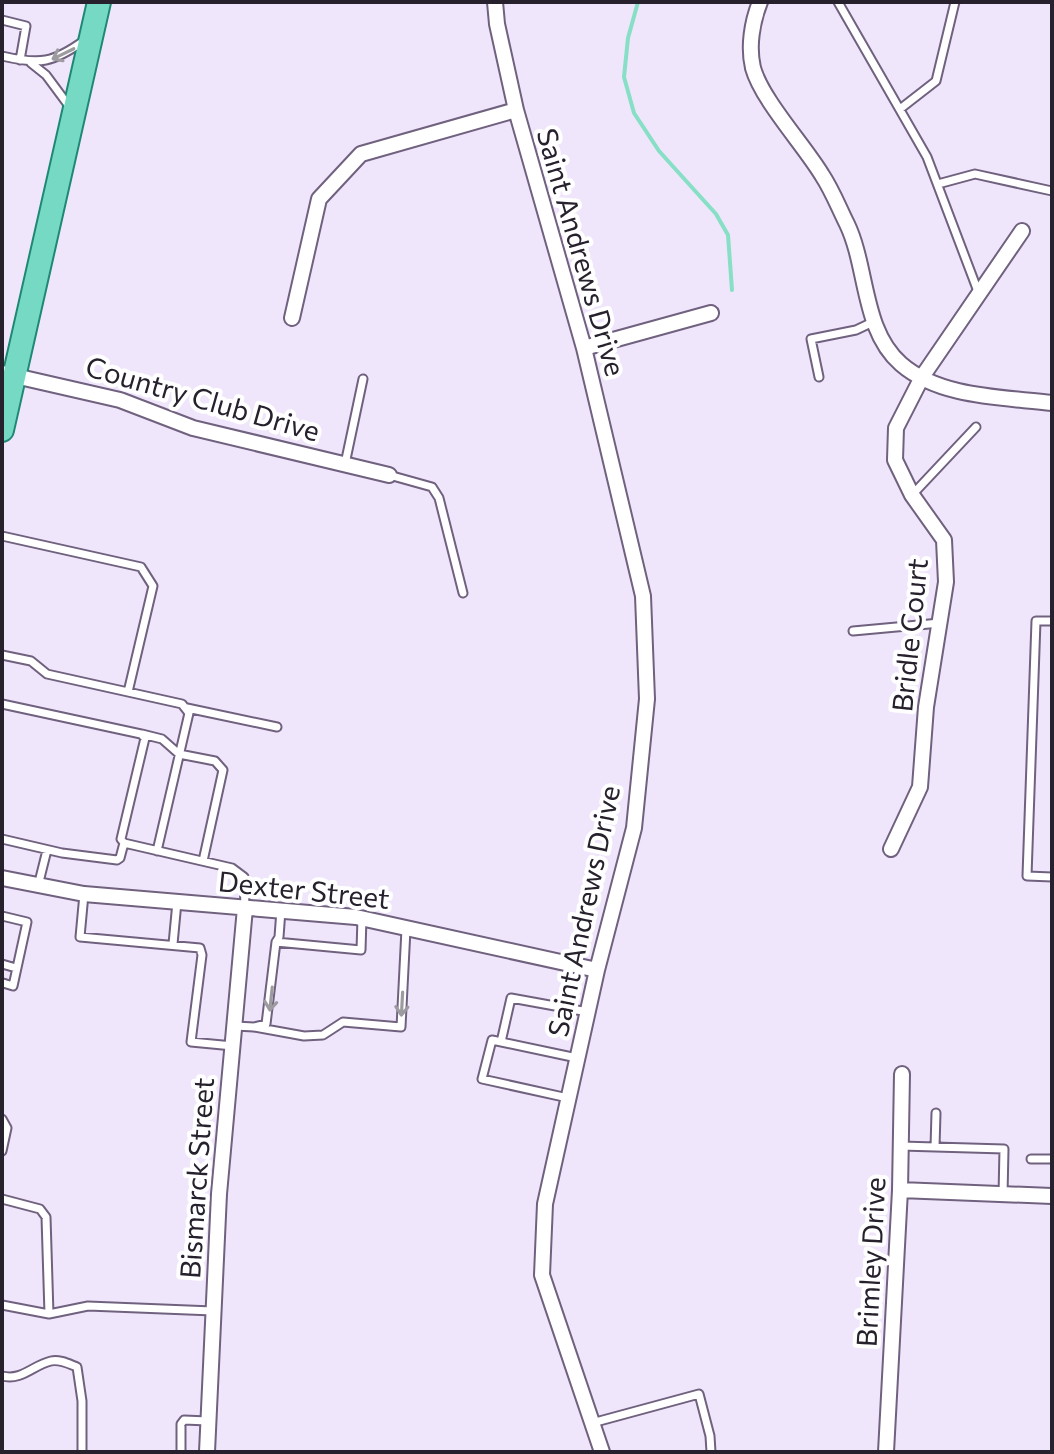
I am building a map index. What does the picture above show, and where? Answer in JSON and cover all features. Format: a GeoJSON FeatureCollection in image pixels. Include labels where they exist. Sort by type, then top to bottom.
{"type":"FeatureCollection","features":[{"type":"Feature","properties":{"kind":"main road"},"geometry":{"type":"LineString","coordinates":[[2,430],[8,374],[99,2]]}},
{"type":"Feature","properties":{"kind":"street","name":"Saint Andrews Drive"},"geometry":{"type":"LineString","coordinates":[[495,2],[516,110],[584,348],[643,596],[647,699],[634,828],[597,970],[545,1204],[542,1275],[602,1452]]}},
{"type":"Feature","properties":{"kind":"street"},"geometry":{"type":"LineString","coordinates":[[760,2],[750,43],[753,70],[822,175],[849,228],[879,336],[900,363],[930,383],[984,395],[1052,403]]}},
{"type":"Feature","properties":{"kind":"street"},"geometry":{"type":"LineString","coordinates":[[292,318],[319,199],[361,154],[516,110]]}},
{"type":"Feature","properties":{"kind":"street","name":"Bridle Court"},"geometry":{"type":"LineString","coordinates":[[891,849],[920,787],[926,707],[946,582],[944,540],[912,495],[895,460],[896,428],[922,377],[1022,231]]}},
{"type":"Feature","properties":{"kind":"street"},"geometry":{"type":"LineString","coordinates":[[584,348],[711,313]]}},
{"type":"Feature","properties":{"kind":"street","name":"Country Club Drive"},"geometry":{"type":"LineString","coordinates":[[8,374],[120,400],[193,428],[389,475]]}},
{"type":"Feature","properties":{"kind":"street","name":"Dexter Street"},"geometry":{"type":"LineString","coordinates":[[2,878],[84,894],[362,918],[597,970]]}},
{"type":"Feature","properties":{"kind":"street","name":"Bismarck Street"},"geometry":{"type":"LineString","coordinates":[[207,1452],[219,1194],[245,908]]}},
{"type":"Feature","properties":{"kind":"street","name":"Brimley Drive"},"geometry":{"type":"LineString","coordinates":[[886,1452],[900,1190],[902,1074]]}},
{"type":"Feature","properties":{"kind":"street"},"geometry":{"type":"LineString","coordinates":[[900,1190],[1052,1196]]}},
{"type":"Feature","properties":{"kind":"lane"},"geometry":{"type":"LineString","coordinates":[[838,2],[927,157],[979,294]]}},
{"type":"Feature","properties":{"kind":"lane"},"geometry":{"type":"LineString","coordinates":[[900,109],[936,81],[955,2]]}},
{"type":"Feature","properties":{"kind":"lane"},"geometry":{"type":"LineString","coordinates":[[2,20],[26,26],[20,60]]}},
{"type":"Feature","properties":{"kind":"lane"},"geometry":{"type":"LineString","coordinates":[[2,57],[31,63],[45,62],[64,55],[91,36]]}},
{"type":"Feature","properties":{"kind":"lane"},"geometry":{"type":"LineString","coordinates":[[31,63],[46,75],[74,112]]}},
{"type":"Feature","properties":{"kind":"lane"},"geometry":{"type":"LineString","coordinates":[[938,184],[975,174],[1052,191]]}},
{"type":"Feature","properties":{"kind":"lane"},"geometry":{"type":"LineString","coordinates":[[819,377],[811,339],[856,330],[875,321]]}},
{"type":"Feature","properties":{"kind":"lane"},"geometry":{"type":"LineString","coordinates":[[345,464],[363,379]]}},
{"type":"Feature","properties":{"kind":"lane"},"geometry":{"type":"LineString","coordinates":[[912,495],[976,427]]}},
{"type":"Feature","properties":{"kind":"lane"},"geometry":{"type":"LineString","coordinates":[[389,475],[432,487],[439,498],[463,593]]}},
{"type":"Feature","properties":{"kind":"lane"},"geometry":{"type":"LineString","coordinates":[[2,536],[141,567],[153,586],[128,692]]}},
{"type":"Feature","properties":{"kind":"lane"},"geometry":{"type":"LineString","coordinates":[[1052,621],[1036,621],[1027,876],[1052,877]]}},
{"type":"Feature","properties":{"kind":"lane"},"geometry":{"type":"LineString","coordinates":[[853,631],[940,623]]}},
{"type":"Feature","properties":{"kind":"lane"},"geometry":{"type":"LineString","coordinates":[[2,655],[31,661],[47,674],[277,727]]}},
{"type":"Feature","properties":{"kind":"lane"},"geometry":{"type":"LineString","coordinates":[[2,704],[162,739],[179,754],[215,761],[223,770],[203,861]]}},
{"type":"Feature","properties":{"kind":"lane"},"geometry":{"type":"LineString","coordinates":[[157,851],[189,713],[187,708]]}},
{"type":"Feature","properties":{"kind":"lane"},"geometry":{"type":"LineString","coordinates":[[2,839],[47,850],[120,858],[124,843],[121,839],[145,738],[141,734]]}},
{"type":"Feature","properties":{"kind":"lane"},"geometry":{"type":"LineString","coordinates":[[124,843],[232,868],[241,873],[245,908]]}},
{"type":"Feature","properties":{"kind":"lane"},"geometry":{"type":"LineString","coordinates":[[38,886],[47,850]]}},
{"type":"Feature","properties":{"kind":"lane"},"geometry":{"type":"LineString","coordinates":[[84,894],[80,937],[200,948],[202,955],[191,1042],[233,1046]]}},
{"type":"Feature","properties":{"kind":"lane"},"geometry":{"type":"LineString","coordinates":[[173,944],[177,902]]}},
{"type":"Feature","properties":{"kind":"lane"},"geometry":{"type":"LineString","coordinates":[[254,1027],[266,1024],[270,1011],[281,910]]}},
{"type":"Feature","properties":{"kind":"lane"},"geometry":{"type":"LineString","coordinates":[[276,942],[361,950],[362,918]]}},
{"type":"Feature","properties":{"kind":"lane"},"geometry":{"type":"LineString","coordinates":[[3,919],[27,922],[13,986],[3,983]]}},
{"type":"Feature","properties":{"kind":"lane"},"geometry":{"type":"LineString","coordinates":[[235,1026],[304,1036],[323,1035],[343,1022],[401,1027],[406,927]]}},
{"type":"Feature","properties":{"kind":"lane"},"geometry":{"type":"LineString","coordinates":[[2,964],[16,968]]}},
{"type":"Feature","properties":{"kind":"lane"},"geometry":{"type":"LineString","coordinates":[[501,1042],[511,998],[588,1012]]}},
{"type":"Feature","properties":{"kind":"lane"},"geometry":{"type":"LineString","coordinates":[[568,1098],[482,1079],[492,1040],[577,1058]]}},
{"type":"Feature","properties":{"kind":"lane"},"geometry":{"type":"LineString","coordinates":[[935,1147],[936,1113]]}},
{"type":"Feature","properties":{"kind":"lane"},"geometry":{"type":"LineString","coordinates":[[2,1119],[7,1128],[2,1151]]}},
{"type":"Feature","properties":{"kind":"lane"},"geometry":{"type":"LineString","coordinates":[[901,1146],[1004,1149],[1003,1195]]}},
{"type":"Feature","properties":{"kind":"lane"},"geometry":{"type":"LineString","coordinates":[[1031,1159],[1052,1159]]}},
{"type":"Feature","properties":{"kind":"lane"},"geometry":{"type":"LineString","coordinates":[[2,1199],[40,1209],[46,1217],[49,1314]]}},
{"type":"Feature","properties":{"kind":"lane"},"geometry":{"type":"LineString","coordinates":[[2,1305],[49,1314],[88,1306],[213,1311]]}},
{"type":"Feature","properties":{"kind":"lane"},"geometry":{"type":"LineString","coordinates":[[2,1376],[11,1378],[51,1361],[77,1367],[82,1401],[82,1452]]}},
{"type":"Feature","properties":{"kind":"lane"},"geometry":{"type":"LineString","coordinates":[[592,1423],[699,1394],[711,1452]]}},
{"type":"Feature","properties":{"kind":"lane"},"geometry":{"type":"LineString","coordinates":[[181,1452],[181,1424],[184,1420],[208,1421]]}},
{"type":"Feature","properties":{"kind":"waterway"},"geometry":{"type":"LineString","coordinates":[[638,2],[628,38],[624,77],[634,113],[659,151],[716,214],[728,235],[732,290]]}}]}
